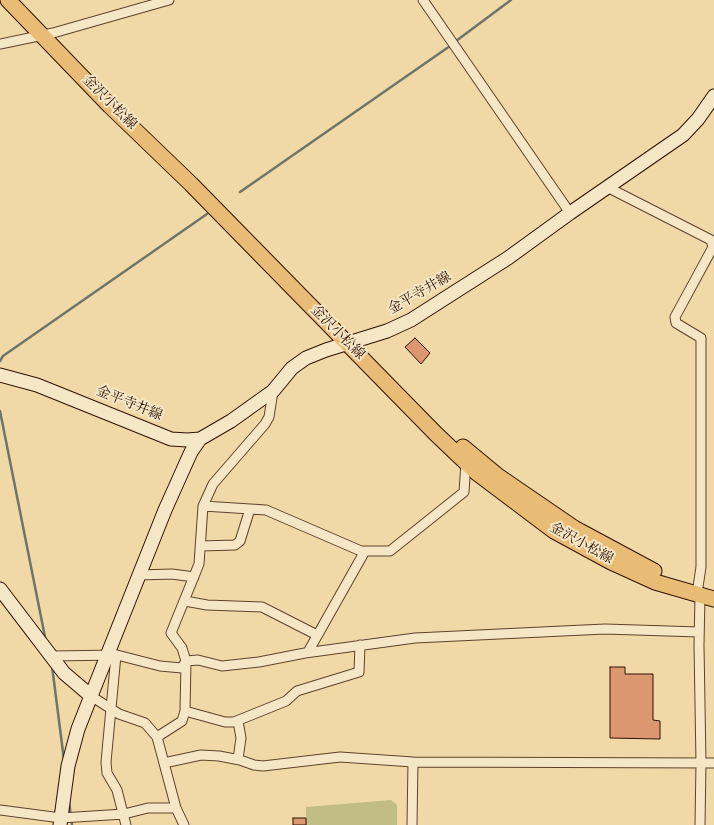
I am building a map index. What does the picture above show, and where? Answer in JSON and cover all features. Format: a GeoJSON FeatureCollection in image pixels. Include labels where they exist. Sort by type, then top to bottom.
{"type":"FeatureCollection","features":[{"type":"Feature","properties":{"kind":"main road","name":"金沢小松線"},"geometry":{"type":"LineString","coordinates":[[8,0],[47,34],[353,343],[462,446],[498,476],[574,528],[658,573],[707,593]]}},
{"type":"Feature","properties":{"kind":"main road","name":"金沢小松線"},"geometry":{"type":"LineString","coordinates":[[21,0],[47,34]]}},
{"type":"Feature","properties":{"kind":"main road","name":"金平寺井線"},"geometry":{"type":"LineString","coordinates":[[0,375],[37,385],[171,439],[200,439],[231,421],[273,391],[292,368],[306,358],[326,350],[353,343],[411,320],[508,258],[683,135],[698,119],[714,96]]}},
{"type":"Feature","properties":{"kind":"main road","name":"金沢小松線"},"geometry":{"type":"LineString","coordinates":[[353,343],[436,434],[466,462],[494,487],[554,530],[611,562],[655,582],[707,593]]}},
{"type":"Feature","properties":{"kind":"main road"},"geometry":{"type":"LineString","coordinates":[[66,820],[68,766],[78,729],[91,696],[111,655],[139,574],[165,510],[191,452],[200,439]]}},
{"type":"Feature","properties":{"kind":"main road"},"geometry":{"type":"LineString","coordinates":[[0,589],[64,673],[91,696]]}},
{"type":"Feature","properties":{"kind":"street"},"geometry":{"type":"LineString","coordinates":[[0,44],[47,34],[169,0]]}},
{"type":"Feature","properties":{"kind":"street"},"geometry":{"type":"LineString","coordinates":[[423,0],[570,213]]}},
{"type":"Feature","properties":{"kind":"street"},"geometry":{"type":"LineString","coordinates":[[607,187],[711,240],[713,247],[675,317],[676,323],[701,338],[701,568],[707,593],[699,632],[701,763],[700,825]]}},
{"type":"Feature","properties":{"kind":"street"},"geometry":{"type":"LineString","coordinates":[[157,737],[182,721],[185,711],[186,661],[182,648],[171,633],[199,564],[203,506],[213,484],[265,424],[269,417],[273,391]]}},
{"type":"Feature","properties":{"kind":"street"},"geometry":{"type":"LineString","coordinates":[[203,506],[266,510],[365,551],[390,551],[464,492],[466,462]]}},
{"type":"Feature","properties":{"kind":"street"},"geometry":{"type":"LineString","coordinates":[[201,546],[235,545],[240,541],[250,509]]}},
{"type":"Feature","properties":{"kind":"street"},"geometry":{"type":"LineString","coordinates":[[308,652],[365,551]]}},
{"type":"Feature","properties":{"kind":"street"},"geometry":{"type":"LineString","coordinates":[[139,574],[172,574],[194,577]]}},
{"type":"Feature","properties":{"kind":"street"},"geometry":{"type":"LineString","coordinates":[[185,600],[207,605],[262,607],[318,635]]}},
{"type":"Feature","properties":{"kind":"street"},"geometry":{"type":"LineString","coordinates":[[186,661],[198,660],[222,666],[259,662],[308,652],[415,638],[604,629],[699,632]]}},
{"type":"Feature","properties":{"kind":"street"},"geometry":{"type":"LineString","coordinates":[[185,711],[225,722],[238,721],[286,701],[297,691],[359,672],[360,645]]}},
{"type":"Feature","properties":{"kind":"street"},"geometry":{"type":"LineString","coordinates":[[111,655],[111,709],[106,762],[107,773],[117,790],[126,825]]}},
{"type":"Feature","properties":{"kind":"street"},"geometry":{"type":"LineString","coordinates":[[52,656],[111,655],[129,657],[160,666],[182,668],[186,661]]}},
{"type":"Feature","properties":{"kind":"street"},"geometry":{"type":"LineString","coordinates":[[91,696],[119,714],[145,724],[157,737],[176,808],[184,825]]}},
{"type":"Feature","properties":{"kind":"street"},"geometry":{"type":"LineString","coordinates":[[238,721],[241,738],[238,760]]}},
{"type":"Feature","properties":{"kind":"street"},"geometry":{"type":"LineString","coordinates":[[164,763],[201,755],[219,756],[263,766],[340,757],[413,762],[714,763]]}},
{"type":"Feature","properties":{"kind":"street"},"geometry":{"type":"LineString","coordinates":[[412,825],[413,762]]}},
{"type":"Feature","properties":{"kind":"street"},"geometry":{"type":"LineString","coordinates":[[0,810],[66,820],[124,814],[148,808],[176,808]]}},
{"type":"Feature","properties":{"kind":"shaded area"},"geometry":{"type":"Polygon","coordinates":[[[391,800],[397,805],[397,825],[306,825],[306,807],[391,800]]]}},
{"type":"Feature","properties":{"kind":"building"},"geometry":{"type":"Polygon","coordinates":[[[415,338],[430,353],[421,364],[405,347],[415,338]]]}},
{"type":"Feature","properties":{"kind":"building"},"geometry":{"type":"Polygon","coordinates":[[[610,667],[625,667],[625,674],[653,674],[653,720],[660,721],[660,739],[610,738],[610,667]]]}},
{"type":"Feature","properties":{"kind":"building"},"geometry":{"type":"Polygon","coordinates":[[[293,818],[306,818],[306,825],[293,825],[293,818]]]}},
{"type":"Feature","properties":{"kind":"waterway"},"geometry":{"type":"LineString","coordinates":[[456,41],[511,0]]}},
{"type":"Feature","properties":{"kind":"waterway"},"geometry":{"type":"LineString","coordinates":[[240,192],[450,46]]}},
{"type":"Feature","properties":{"kind":"waterway"},"geometry":{"type":"LineString","coordinates":[[0,361],[3,356],[207,214]]}},
{"type":"Feature","properties":{"kind":"waterway"},"geometry":{"type":"LineString","coordinates":[[0,411],[46,642]]}},
{"type":"Feature","properties":{"kind":"waterway"},"geometry":{"type":"LineString","coordinates":[[52,666],[64,760]]}},
{"type":"Feature","properties":{"kind":"waterway"},"geometry":{"type":"LineString","coordinates":[[69,801],[72,825]]}}]}
